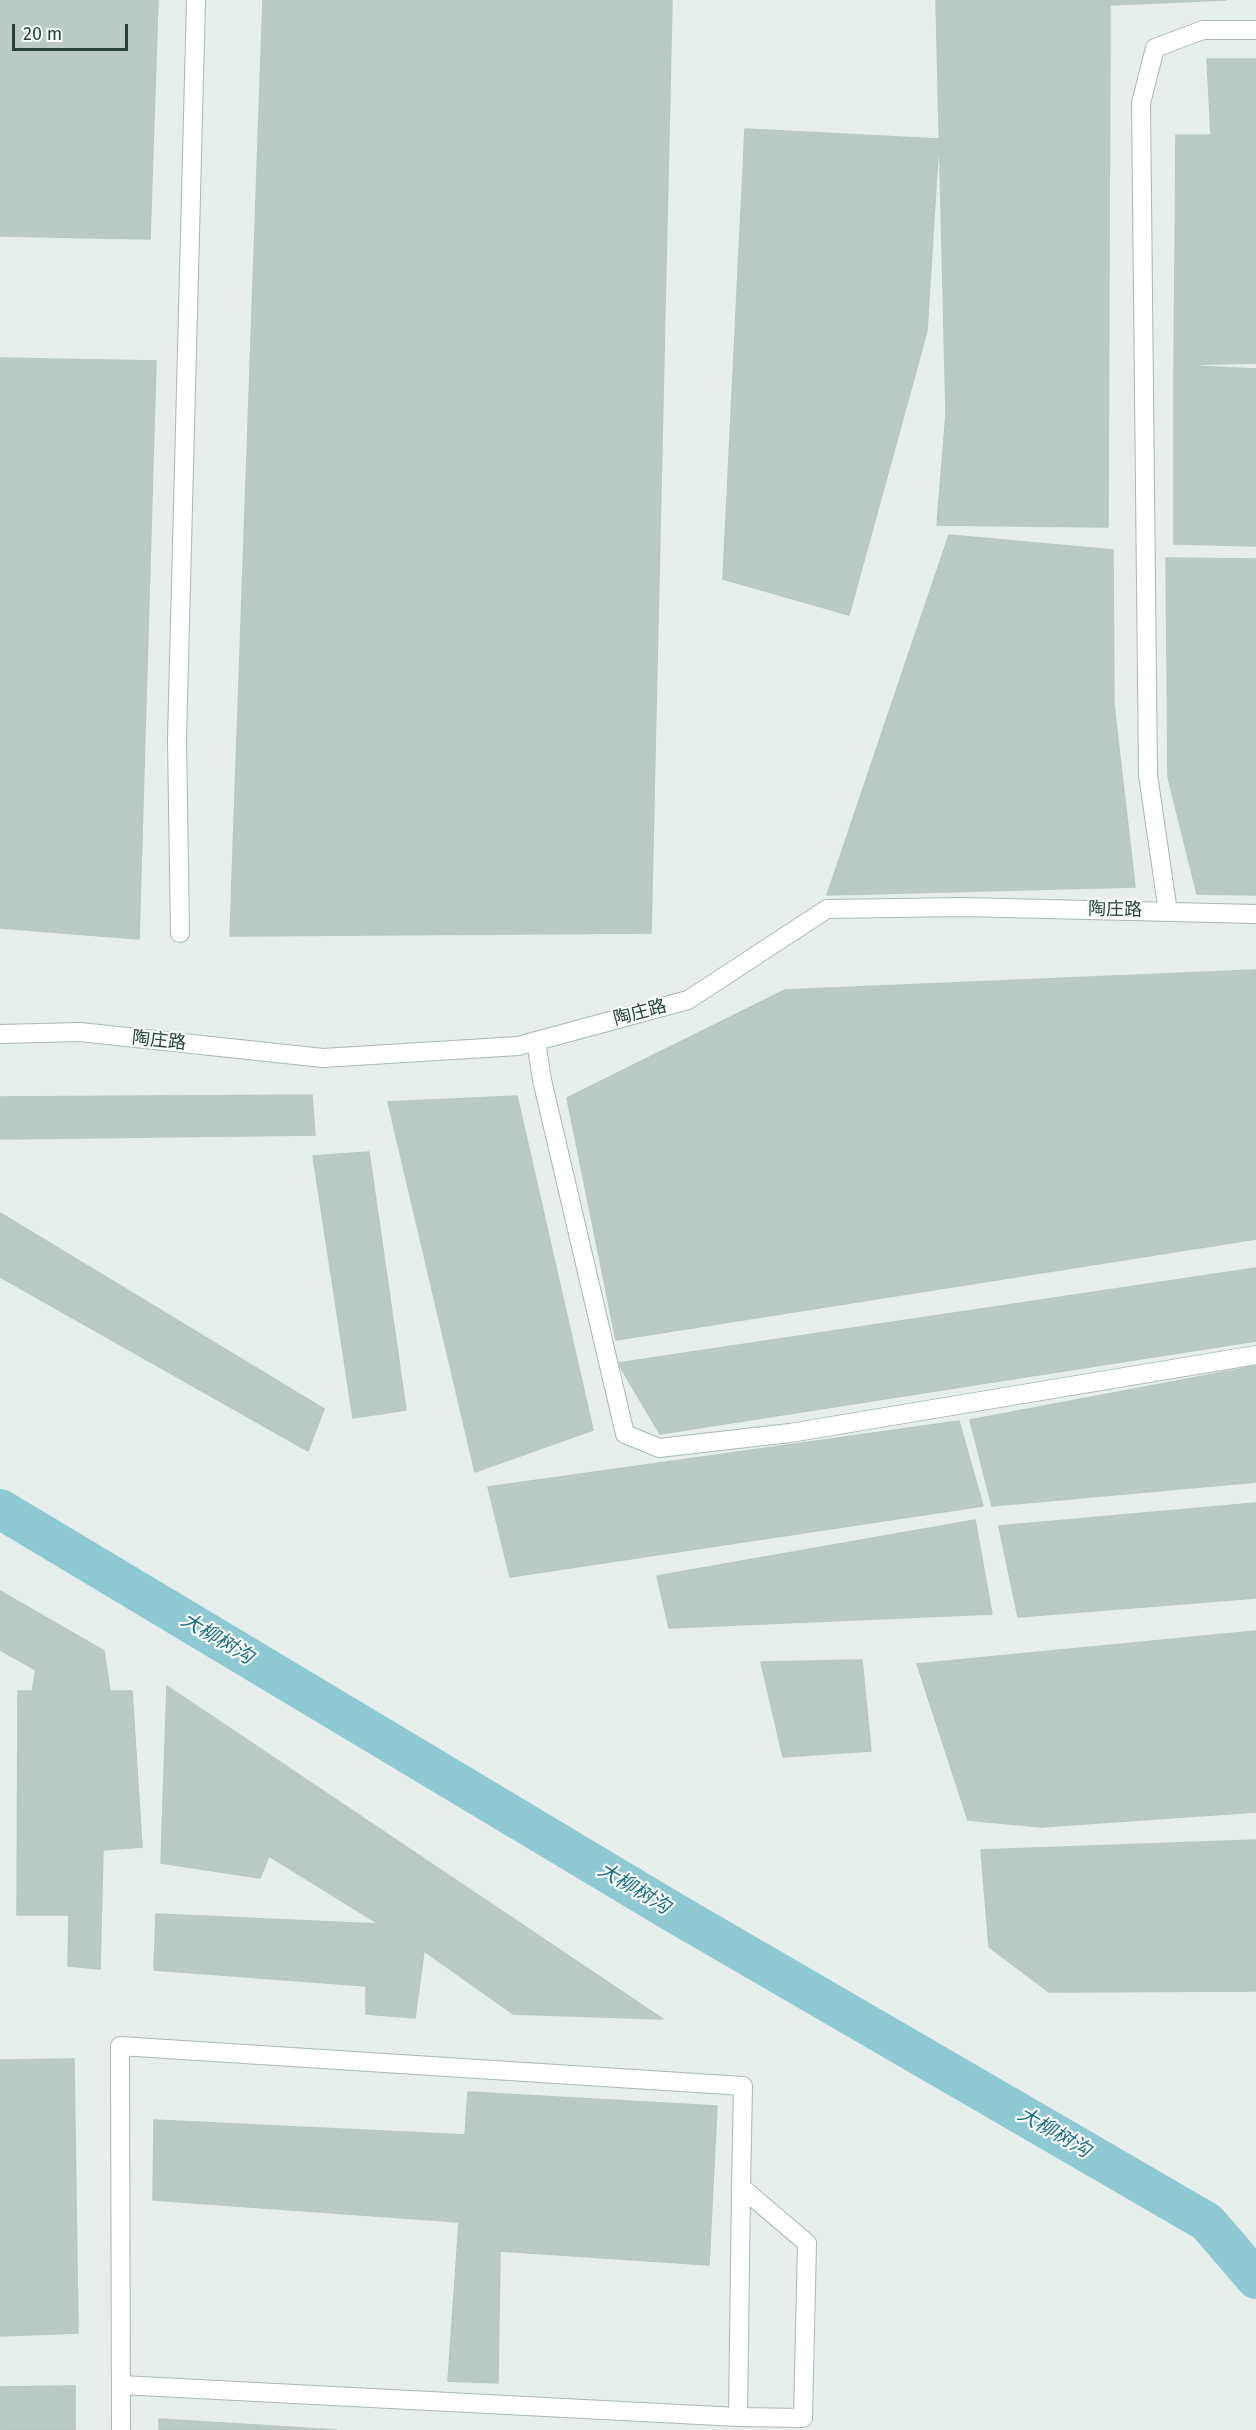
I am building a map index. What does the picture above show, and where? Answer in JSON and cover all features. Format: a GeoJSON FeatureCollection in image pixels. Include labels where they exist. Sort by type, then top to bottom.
{"type":"FeatureCollection","features":[{"type":"Feature","properties":{"kind":"street"},"geometry":{"type":"LineString","coordinates":[[180,933],[177,739],[196,0]]}},
{"type":"Feature","properties":{"kind":"street"},"geometry":{"type":"LineString","coordinates":[[1167,912],[1148,775],[1140,103],[1155,48],[1203,30],[1256,30]]}},
{"type":"Feature","properties":{"kind":"street","name":"陶庄路"},"geometry":{"type":"LineString","coordinates":[[0,1034],[80,1032],[323,1058],[518,1046],[688,1000],[827,909],[963,907],[1256,914]]}},
{"type":"Feature","properties":{"kind":"street"},"geometry":{"type":"LineString","coordinates":[[536,1041],[542,1080],[626,1434],[659,1448],[790,1433],[1256,1355]]}},
{"type":"Feature","properties":{"kind":"street"},"geometry":{"type":"LineString","coordinates":[[121,2430],[120,2046],[743,2086],[738,2417]]}},
{"type":"Feature","properties":{"kind":"street"},"geometry":{"type":"LineString","coordinates":[[121,2385],[738,2417],[803,2418],[807,2243],[741,2187]]}},
{"type":"Feature","properties":{"kind":"building"},"geometry":{"type":"Polygon","coordinates":[[[0,0],[158,0],[150,239],[0,236],[0,0]]]}},
{"type":"Feature","properties":{"kind":"building"},"geometry":{"type":"Polygon","coordinates":[[[263,0],[672,0],[651,933],[230,936],[263,0]]]}},
{"type":"Feature","properties":{"kind":"building"},"geometry":{"type":"Polygon","coordinates":[[[936,0],[1226,0],[1110,5],[1108,527],[937,525],[946,414],[936,0]]]}},
{"type":"Feature","properties":{"kind":"building"},"geometry":{"type":"Polygon","coordinates":[[[1207,59],[1256,59],[1256,363],[1174,365],[1176,135],[1211,135],[1207,59]]]}},
{"type":"Feature","properties":{"kind":"building"},"geometry":{"type":"Polygon","coordinates":[[[745,129],[939,139],[927,331],[849,615],[723,579],[745,129]]]}},
{"type":"Feature","properties":{"kind":"building"},"geometry":{"type":"Polygon","coordinates":[[[0,358],[156,361],[139,939],[0,928],[0,358]]]}},
{"type":"Feature","properties":{"kind":"building"},"geometry":{"type":"Polygon","coordinates":[[[1174,365],[1256,369],[1256,546],[1174,544],[1174,365]]]}},
{"type":"Feature","properties":{"kind":"building"},"geometry":{"type":"Polygon","coordinates":[[[949,535],[1113,550],[1114,705],[1135,887],[827,895],[949,535]]]}},
{"type":"Feature","properties":{"kind":"building"},"geometry":{"type":"Polygon","coordinates":[[[1166,558],[1256,559],[1256,895],[1197,894],[1168,777],[1166,558]]]}},
{"type":"Feature","properties":{"kind":"building"},"geometry":{"type":"Polygon","coordinates":[[[1256,970],[1256,1239],[616,1340],[567,1098],[785,990],[1256,970]]]}},
{"type":"Feature","properties":{"kind":"building"},"geometry":{"type":"Polygon","coordinates":[[[312,1095],[315,1135],[0,1139],[0,1097],[312,1095]]]}},
{"type":"Feature","properties":{"kind":"building"},"geometry":{"type":"Polygon","coordinates":[[[517,1096],[593,1430],[475,1472],[388,1102],[517,1096]]]}},
{"type":"Feature","properties":{"kind":"building"},"geometry":{"type":"Polygon","coordinates":[[[369,1152],[406,1410],[353,1418],[313,1156],[369,1152]]]}},
{"type":"Feature","properties":{"kind":"building"},"geometry":{"type":"Polygon","coordinates":[[[0,1213],[324,1409],[308,1451],[0,1277],[0,1213]]]}},
{"type":"Feature","properties":{"kind":"building"},"geometry":{"type":"Polygon","coordinates":[[[1256,1268],[1256,1341],[660,1434],[618,1363],[1256,1268]]]}},
{"type":"Feature","properties":{"kind":"building"},"geometry":{"type":"Polygon","coordinates":[[[1256,1366],[1256,1482],[992,1506],[970,1420],[1256,1366]]]}},
{"type":"Feature","properties":{"kind":"building"},"geometry":{"type":"Polygon","coordinates":[[[959,1421],[983,1506],[510,1577],[488,1487],[959,1421]]]}},
{"type":"Feature","properties":{"kind":"building"},"geometry":{"type":"Polygon","coordinates":[[[1256,1503],[1256,1598],[1018,1617],[999,1526],[1256,1503]]]}},
{"type":"Feature","properties":{"kind":"building"},"geometry":{"type":"Polygon","coordinates":[[[975,1520],[992,1614],[669,1628],[657,1576],[975,1520]]]}},
{"type":"Feature","properties":{"kind":"building"},"geometry":{"type":"Polygon","coordinates":[[[0,1591],[104,1651],[110,1691],[32,1692],[36,1670],[0,1650],[0,1591]]]}},
{"type":"Feature","properties":{"kind":"building"},"geometry":{"type":"Polygon","coordinates":[[[1256,1631],[1256,1812],[1041,1827],[968,1820],[917,1664],[1256,1631]]]}},
{"type":"Feature","properties":{"kind":"building"},"geometry":{"type":"Polygon","coordinates":[[[862,1660],[871,1751],[783,1757],[761,1662],[862,1660]]]}},
{"type":"Feature","properties":{"kind":"building"},"geometry":{"type":"Polygon","coordinates":[[[167,1686],[663,2019],[513,2014],[424,1951],[415,2018],[366,2014],[366,1986],[154,1970],[156,1914],[379,1924],[269,1856],[260,1878],[161,1863],[167,1686]]]}},
{"type":"Feature","properties":{"kind":"building"},"geometry":{"type":"Polygon","coordinates":[[[18,1691],[132,1691],[142,1847],[103,1850],[100,1969],[68,1966],[69,1915],[17,1915],[18,1691]]]}},
{"type":"Feature","properties":{"kind":"building"},"geometry":{"type":"Polygon","coordinates":[[[1256,1840],[1256,1991],[1049,1992],[989,1947],[981,1850],[1256,1840]]]}},
{"type":"Feature","properties":{"kind":"building"},"geometry":{"type":"Polygon","coordinates":[[[74,2059],[78,2333],[0,2336],[0,2060],[74,2059]]]}},
{"type":"Feature","properties":{"kind":"building"},"geometry":{"type":"Polygon","coordinates":[[[468,2092],[717,2106],[709,2265],[500,2251],[498,2383],[448,2381],[459,2222],[153,2200],[154,2120],[465,2135],[468,2092]]]}},
{"type":"Feature","properties":{"kind":"building"},"geometry":{"type":"Polygon","coordinates":[[[75,2386],[75,2430],[0,2430],[0,2387],[75,2386]]]}},
{"type":"Feature","properties":{"kind":"building"},"geometry":{"type":"Polygon","coordinates":[[[159,2419],[337,2430],[159,2430],[159,2419]]]}},
{"type":"Feature","properties":{"kind":"waterway","name":"大柳树沟"},"geometry":{"type":"LineString","coordinates":[[0,1509],[673,1912],[1207,2222],[1256,2279]]}}]}
